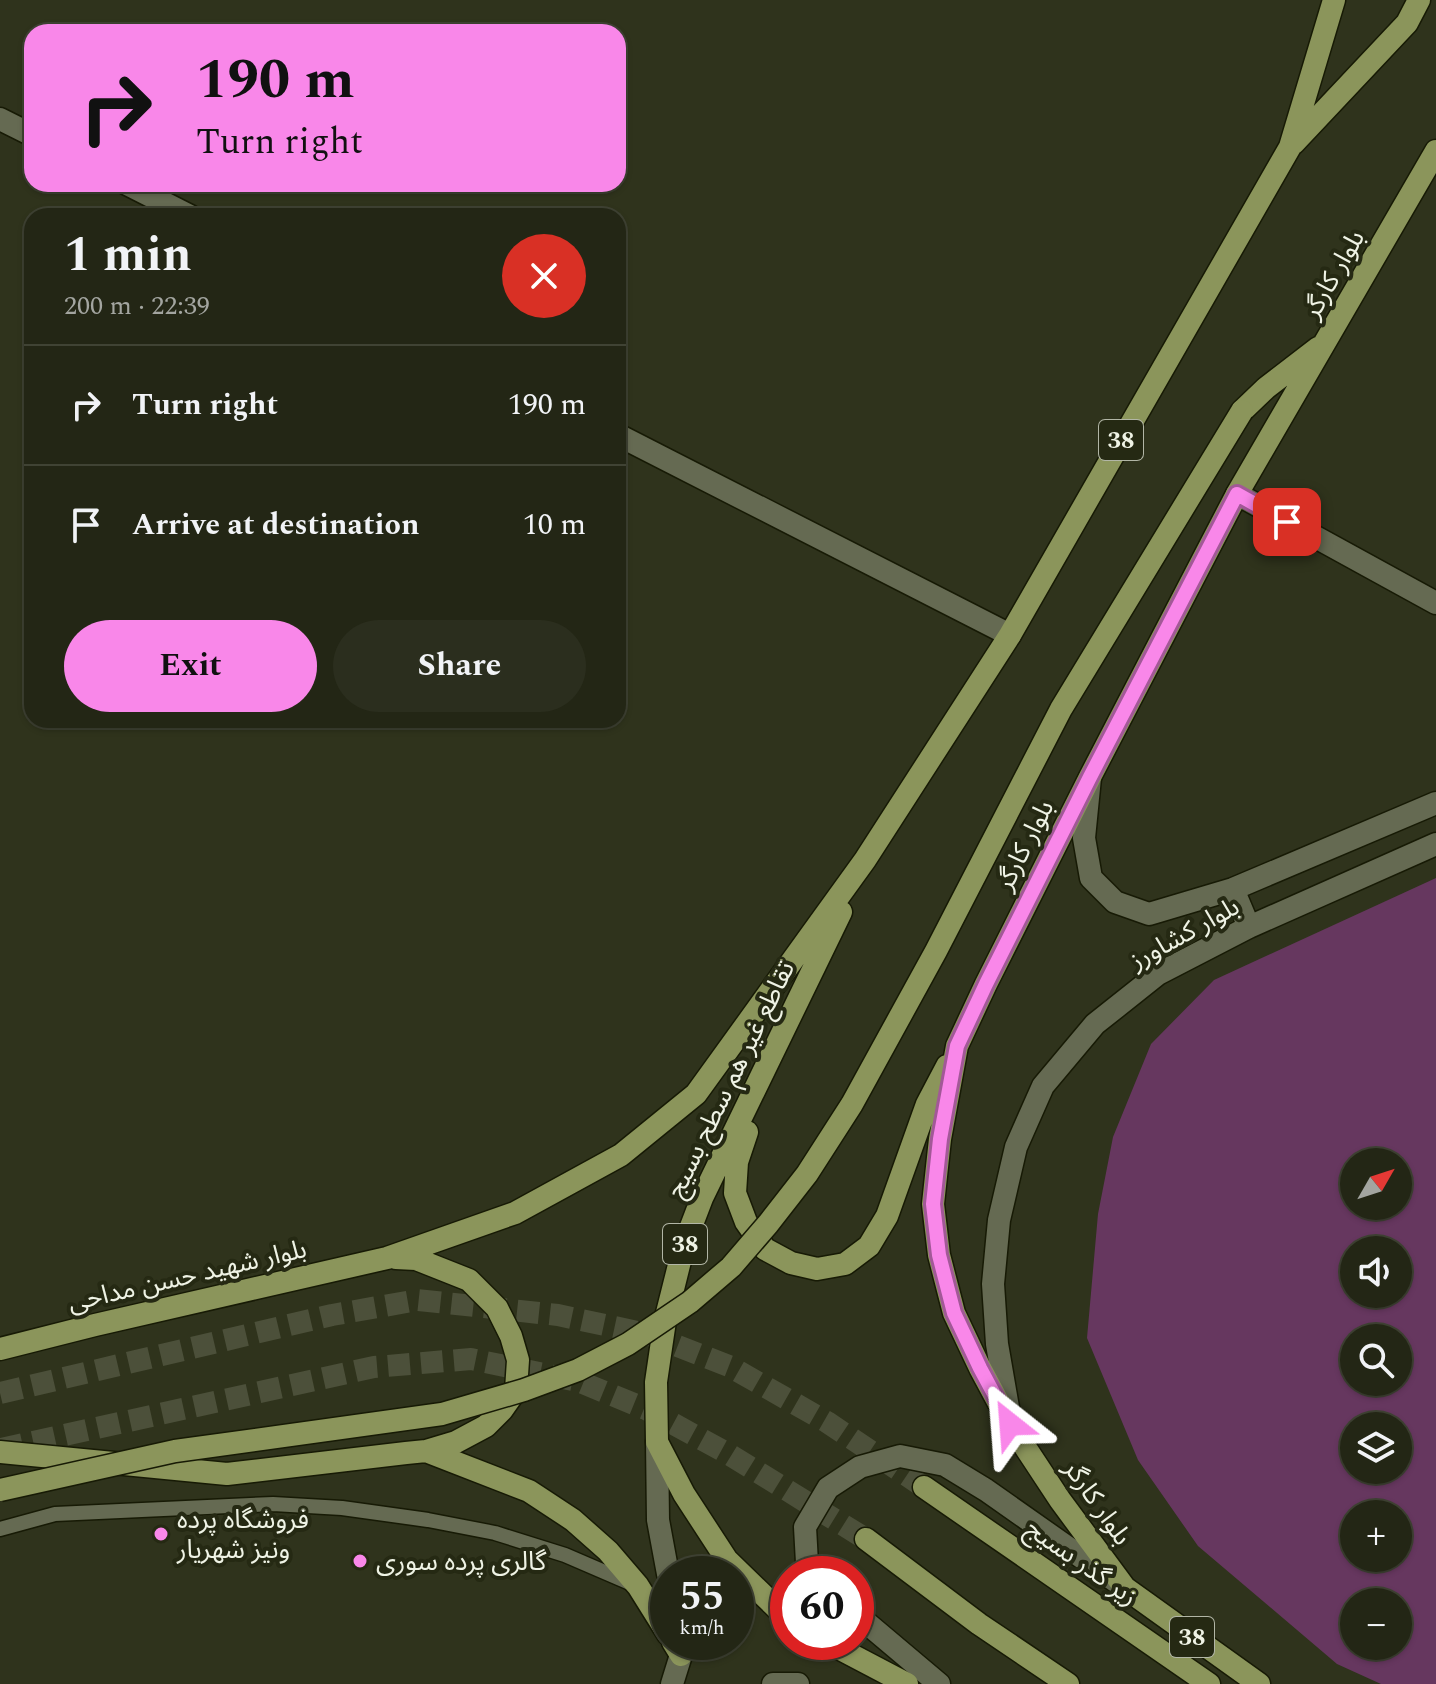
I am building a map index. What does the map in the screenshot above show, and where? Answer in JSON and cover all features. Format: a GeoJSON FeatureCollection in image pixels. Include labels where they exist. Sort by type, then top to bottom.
{"type":"FeatureCollection","features":[{"type":"Feature","properties":{"kind":"main road","name":"38"},"geometry":{"type":"LineString","coordinates":[[865,860],[1010,635],[1290,147],[1334,0]]}},
{"type":"Feature","properties":{"kind":"main road"},"geometry":{"type":"LineString","coordinates":[[1290,147],[1407,23],[1419,0]]}},
{"type":"Feature","properties":{"kind":"main road","name":"بلوار کارگر"},"geometry":{"type":"LineString","coordinates":[[1125,1588],[1060,1500],[1010,1424],[954,1313],[939,1255],[933,1204],[940,1139],[957,1046],[1090,777],[1237,494],[1436,151]]}},
{"type":"Feature","properties":{"kind":"main road"},"geometry":{"type":"LineString","coordinates":[[0,1490],[175,1451],[442,1414],[524,1390],[578,1370],[628,1344],[690,1302],[731,1267],[807,1174],[852,1104],[936,951],[1061,709],[1242,411],[1266,388],[1325,343]]}},
{"type":"Feature","properties":{"kind":"main road"},"geometry":{"type":"LineString","coordinates":[[387,1258],[515,1213],[621,1155],[696,1094],[865,860]]}},
{"type":"Feature","properties":{"kind":"main road","name":"تقاطع غیر هم سطح بسیج"},"geometry":{"type":"LineString","coordinates":[[770,1602],[727,1560],[684,1494],[657,1442],[656,1382],[665,1321],[684,1245],[702,1198],[865,860]]}},
{"type":"Feature","properties":{"kind":"main road","name":"38"},"geometry":{"type":"LineString","coordinates":[[774,1052],[737,1162],[735,1193],[746,1222],[765,1249],[791,1263],[817,1269],[845,1264],[869,1246],[887,1216],[927,1104],[957,1046]]}},
{"type":"Feature","properties":{"kind":"main road"},"geometry":{"type":"LineString","coordinates":[[0,1452],[227,1474],[426,1451],[456,1442],[486,1426],[516,1390],[518,1360],[511,1336],[497,1308],[469,1280],[416,1259],[387,1258]]}},
{"type":"Feature","properties":{"kind":"main road","name":"بلوار شهید حسن مداحی"},"geometry":{"type":"LineString","coordinates":[[0,1349],[387,1258]]}},
{"type":"Feature","properties":{"kind":"main road"},"geometry":{"type":"LineString","coordinates":[[426,1451],[529,1491],[573,1520],[608,1551],[650,1605]]}},
{"type":"Feature","properties":{"kind":"main road","name":"زیر گذر بسیج"},"geometry":{"type":"LineString","coordinates":[[924,1487],[1209,1684]]}},
{"type":"Feature","properties":{"kind":"main road"},"geometry":{"type":"LineString","coordinates":[[866,1539],[979,1624],[1068,1684]]}},
{"type":"Feature","properties":{"kind":"main road","name":"38"},"geometry":{"type":"LineString","coordinates":[[1125,1588],[1259,1684]]}},
{"type":"Feature","properties":{"kind":"main road"},"geometry":{"type":"LineString","coordinates":[[861,1660],[907,1684]]}},
{"type":"Feature","properties":{"kind":"street"},"geometry":{"type":"LineString","coordinates":[[0,119],[24,131]]}},
{"type":"Feature","properties":{"kind":"street"},"geometry":{"type":"LineString","coordinates":[[143,192],[174,208]]}},
{"type":"Feature","properties":{"kind":"street"},"geometry":{"type":"LineString","coordinates":[[626,439],[1010,635]]}},
{"type":"Feature","properties":{"kind":"street"},"geometry":{"type":"LineString","coordinates":[[1237,494],[1436,603]]}},
{"type":"Feature","properties":{"kind":"street","name":"بلوار کشاورز"},"geometry":{"type":"LineString","coordinates":[[1090,777],[1084,838],[1091,878],[1115,902],[1149,914],[1233,889],[1436,803]]}},
{"type":"Feature","properties":{"kind":"street","name":"بلوار کشاورز"},"geometry":{"type":"LineString","coordinates":[[1010,1424],[997,1344],[993,1284],[999,1220],[1016,1147],[1043,1086],[1095,1024],[1158,974],[1249,927],[1436,844]]}},
{"type":"Feature","properties":{"kind":"street"},"geometry":{"type":"LineString","coordinates":[[1233,889],[1249,927]]}},
{"type":"Feature","properties":{"kind":"street"},"geometry":{"type":"LineString","coordinates":[[657,1442],[658,1520],[665,1556]]}},
{"type":"Feature","properties":{"kind":"street"},"geometry":{"type":"LineString","coordinates":[[807,1556],[805,1527],[828,1488],[860,1467],[900,1456],[945,1465],[986,1490],[1125,1588]]}},
{"type":"Feature","properties":{"kind":"street"},"geometry":{"type":"LineString","coordinates":[[874,1629],[939,1684]]}},
{"type":"Feature","properties":{"kind":"street"},"geometry":{"type":"LineString","coordinates":[[672,1684],[676,1660]]}},
{"type":"Feature","properties":{"kind":"street"},"geometry":{"type":"LineString","coordinates":[[773,1684],[798,1684]]}},
{"type":"Feature","properties":{"kind":"lane"},"geometry":{"type":"LineString","coordinates":[[0,1529],[55,1514],[273,1504],[342,1508],[495,1533],[565,1555],[638,1586]]}},
{"type":"Feature","properties":{"kind":"shaded area"},"geometry":{"type":"Polygon","coordinates":[[[1436,878],[1436,1684],[1381,1684],[1337,1664],[1198,1546],[1138,1460],[1087,1338],[1098,1214],[1113,1137],[1151,1044],[1214,980],[1436,878]]]}},
{"type":"Feature","properties":{"kind":"tunnel"},"geometry":{"type":"LineString","coordinates":[[0,1393],[332,1315],[418,1300],[558,1315],[647,1334],[729,1366],[827,1422],[924,1487]]}},
{"type":"Feature","properties":{"kind":"tunnel"},"geometry":{"type":"LineString","coordinates":[[1,1449],[374,1367],[471,1359],[578,1381],[646,1409],[727,1453],[866,1539]]}},
{"type":"Feature","properties":{"kind":"place","name":"فروشگاه پرده ونیز شهریار"},"geometry":{"type":"Point","coordinates":[161,1534]}},
{"type":"Feature","properties":{"kind":"place","name":"گالری پرده سوری"},"geometry":{"type":"Point","coordinates":[360,1561]}},
{"type":"Feature","properties":{"kind":"route"},"geometry":{"type":"LineString","coordinates":[[1010,1424],[954,1313],[939,1255],[933,1204],[940,1139],[957,1046],[1090,777],[1237,494],[1287,522]]}}]}
